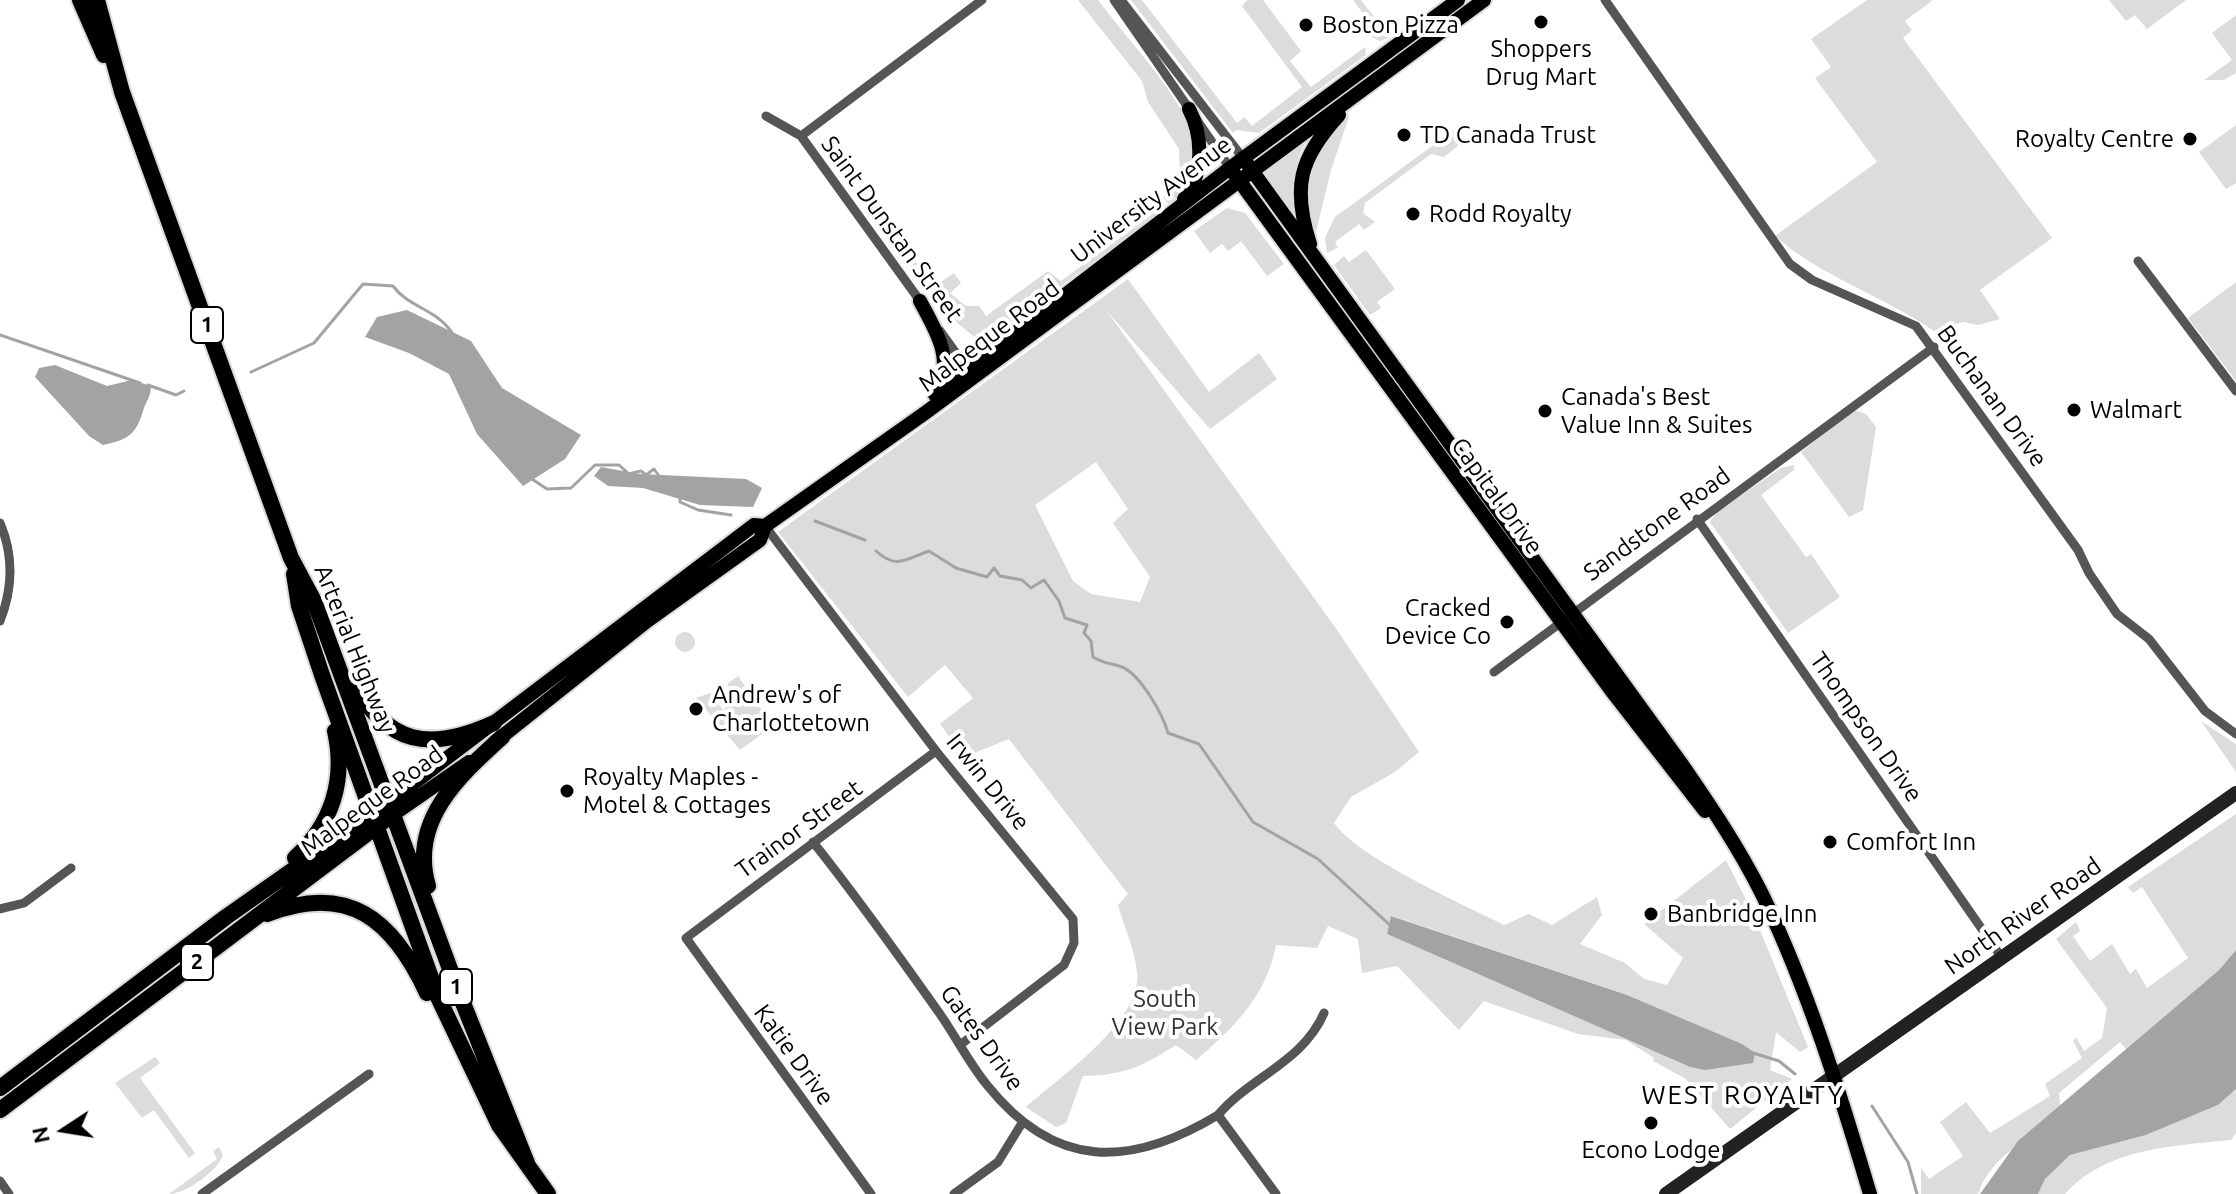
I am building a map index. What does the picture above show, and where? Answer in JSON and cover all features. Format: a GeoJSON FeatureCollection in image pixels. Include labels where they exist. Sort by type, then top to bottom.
{"type":"FeatureCollection","features":[{"type":"Feature","properties":{"kind":"highway","name":"Arterial Highway"},"geometry":{"type":"LineString","coordinates":[[80,0],[122,92],[291,558],[314,601],[527,1163]]}},
{"type":"Feature","properties":{"kind":"highway","name":"Arterial Highway"},"geometry":{"type":"LineString","coordinates":[[97,0],[122,92]]}},
{"type":"Feature","properties":{"kind":"highway","name":"Arterial Highway"},"geometry":{"type":"LineString","coordinates":[[291,558],[299,606],[322,675],[438,997],[499,1125],[548,1194]]}},
{"type":"Feature","properties":{"kind":"highway"},"geometry":{"type":"LineString","coordinates":[[314,601],[357,690],[370,709],[393,728],[409,737],[437,742],[498,730]]}},
{"type":"Feature","properties":{"kind":"highway"},"geometry":{"type":"LineString","coordinates":[[251,899],[307,847],[330,814],[340,767],[322,675]]}},
{"type":"Feature","properties":{"kind":"highway"},"geometry":{"type":"LineString","coordinates":[[489,1069],[426,882],[423,858],[435,812],[447,789],[498,730]]}},
{"type":"Feature","properties":{"kind":"highway","name":"Malpeque Road"},"geometry":{"type":"LineString","coordinates":[[0,1088],[251,899],[391,808]]}},
{"type":"Feature","properties":{"kind":"highway","name":"Malpeque Road"},"geometry":{"type":"LineString","coordinates":[[0,1110],[251,920],[375,819]]}},
{"type":"Feature","properties":{"kind":"highway"},"geometry":{"type":"LineString","coordinates":[[251,920],[299,903],[319,901],[366,913],[393,934],[417,971],[458,1061],[481,1092]]}},
{"type":"Feature","properties":{"kind":"main road","name":"University Avenue"},"geometry":{"type":"LineString","coordinates":[[879,446],[935,394],[970,373],[1153,227],[1234,174],[1458,0]]}},
{"type":"Feature","properties":{"kind":"main road","name":"University Avenue"},"geometry":{"type":"LineString","coordinates":[[1247,164],[1357,95],[1484,0]]}},
{"type":"Feature","properties":{"kind":"main road"},"geometry":{"type":"LineString","coordinates":[[1314,256],[1299,204],[1304,165],[1323,132],[1357,95]]}},
{"type":"Feature","properties":{"kind":"main road"},"geometry":{"type":"LineString","coordinates":[[1153,227],[1179,205],[1193,185],[1199,135],[1189,109]]}},
{"type":"Feature","properties":{"kind":"main road","name":"Capital Drive"},"geometry":{"type":"LineString","coordinates":[[1247,164],[1688,792],[1734,845],[1770,911],[1835,1076],[1870,1194]]}},
{"type":"Feature","properties":{"kind":"main road","name":"Capital Drive"},"geometry":{"type":"LineString","coordinates":[[1234,174],[1566,616]]}},
{"type":"Feature","properties":{"kind":"main road","name":"Malpeque Road"},"geometry":{"type":"LineString","coordinates":[[391,808],[760,540],[765,526],[879,446],[970,373],[1234,174]]}},
{"type":"Feature","properties":{"kind":"main road"},"geometry":{"type":"LineString","coordinates":[[920,301],[943,345],[945,363],[935,394]]}},
{"type":"Feature","properties":{"kind":"main road","name":"North River Road"},"geometry":{"type":"LineString","coordinates":[[1666,1194],[2236,793]]}},
{"type":"Feature","properties":{"kind":"street"},"geometry":{"type":"LineString","coordinates":[[801,136],[982,0]]}},
{"type":"Feature","properties":{"kind":"street"},"geometry":{"type":"LineString","coordinates":[[1114,0],[1234,174]]}},
{"type":"Feature","properties":{"kind":"street"},"geometry":{"type":"LineString","coordinates":[[1121,0],[1247,164]]}},
{"type":"Feature","properties":{"kind":"street","name":"Buchanan Drive"},"geometry":{"type":"LineString","coordinates":[[1605,0],[1790,264],[1812,280],[1916,326],[2078,550],[2117,614],[2149,639],[2205,711],[2236,734]]}},
{"type":"Feature","properties":{"kind":"street","name":"Saint Dunstan Street"},"geometry":{"type":"LineString","coordinates":[[766,116],[801,136],[970,373]]}},
{"type":"Feature","properties":{"kind":"street"},"geometry":{"type":"LineString","coordinates":[[2138,261],[2236,391]]}},
{"type":"Feature","properties":{"kind":"street","name":"Sandstone Road"},"geometry":{"type":"LineString","coordinates":[[1494,672],[1697,519],[1934,347]]}},
{"type":"Feature","properties":{"kind":"street","name":"Thompson Drive"},"geometry":{"type":"LineString","coordinates":[[1697,519],[2002,958]]}},
{"type":"Feature","properties":{"kind":"street"},"geometry":{"type":"LineString","coordinates":[[0,523],[11,562],[8,600],[0,621]]}},
{"type":"Feature","properties":{"kind":"street","name":"Irwin Drive"},"geometry":{"type":"LineString","coordinates":[[765,526],[936,751],[1073,919],[1074,943],[1064,965],[960,1045]]}},
{"type":"Feature","properties":{"kind":"street","name":"Trainor Street"},"geometry":{"type":"LineString","coordinates":[[686,938],[936,751]]}},
{"type":"Feature","properties":{"kind":"street","name":"Gates Drive"},"geometry":{"type":"LineString","coordinates":[[813,842],[986,1084],[1022,1123],[1051,1140],[1075,1149],[1113,1155],[1167,1142],[1218,1115],[1291,1058],[1324,1013]]}},
{"type":"Feature","properties":{"kind":"street"},"geometry":{"type":"LineString","coordinates":[[0,909],[24,903],[71,868]]}},
{"type":"Feature","properties":{"kind":"street","name":"Katie Drive"},"geometry":{"type":"LineString","coordinates":[[686,938],[871,1194]]}},
{"type":"Feature","properties":{"kind":"street"},"geometry":{"type":"LineString","coordinates":[[202,1194],[369,1074]]}},
{"type":"Feature","properties":{"kind":"street"},"geometry":{"type":"LineString","coordinates":[[1218,1115],[1276,1194]]}},
{"type":"Feature","properties":{"kind":"street"},"geometry":{"type":"LineString","coordinates":[[954,1194],[998,1162],[1022,1123]]}},
{"type":"Feature","properties":{"kind":"street"},"geometry":{"type":"LineString","coordinates":[[0,1181],[9,1194]]}},
{"type":"Feature","properties":{"kind":"green space"},"geometry":{"type":"Polygon","coordinates":[[[1078,0],[1098,0],[1160,78],[1189,126],[1194,147],[1191,169],[1183,188],[1168,204],[1163,197],[1180,174],[1179,149],[1148,102],[1142,81],[1078,0]]]}},
{"type":"Feature","properties":{"kind":"green space"},"geometry":{"type":"Polygon","coordinates":[[[1131,0],[1142,0],[1237,123],[1244,117],[1252,126],[1302,87],[1242,6],[1247,0],[1263,0],[1301,51],[1290,61],[1311,87],[1365,47],[1366,55],[1259,133],[1237,130],[1233,133],[1131,0]]]}},
{"type":"Feature","properties":{"kind":"green space"},"geometry":{"type":"Polygon","coordinates":[[[1353,0],[1361,0],[1390,37],[1380,41],[1372,37],[1374,28],[1353,0]]]}},
{"type":"Feature","properties":{"kind":"green space"},"geometry":{"type":"Polygon","coordinates":[[[1867,0],[1933,0],[1905,21],[1912,30],[1903,38],[2052,238],[1980,290],[2000,319],[1978,325],[1963,322],[1934,331],[1813,264],[1775,236],[1877,162],[1815,78],[1831,67],[1811,39],[1867,0]]]}},
{"type":"Feature","properties":{"kind":"green space"},"geometry":{"type":"Polygon","coordinates":[[[2109,0],[2186,0],[2147,29],[2135,15],[2126,21],[2109,0]]]}},
{"type":"Feature","properties":{"kind":"green space"},"geometry":{"type":"Polygon","coordinates":[[[2236,15],[2236,73],[2224,80],[2204,80],[2232,60],[2212,33],[2236,15]]]}},
{"type":"Feature","properties":{"kind":"green space"},"geometry":{"type":"Polygon","coordinates":[[[1350,114],[1331,170],[1316,232],[1308,198],[1313,168],[1350,114]]]}},
{"type":"Feature","properties":{"kind":"green space"},"geometry":{"type":"Polygon","coordinates":[[[2236,125],[2236,183],[2226,189],[2199,152],[2236,125]]]}},
{"type":"Feature","properties":{"kind":"green space"},"geometry":{"type":"Polygon","coordinates":[[[1454,130],[1463,142],[1444,157],[1431,154],[1365,203],[1363,213],[1375,222],[1364,230],[1359,224],[1335,242],[1338,248],[1327,253],[1325,238],[1335,217],[1454,130]]]}},
{"type":"Feature","properties":{"kind":"green space"},"geometry":{"type":"Polygon","coordinates":[[[1312,134],[1300,153],[1294,175],[1295,220],[1261,173],[1312,134]]]}},
{"type":"Feature","properties":{"kind":"green space"},"geometry":{"type":"Polygon","coordinates":[[[1227,208],[1245,213],[1284,264],[1267,276],[1241,241],[1228,251],[1222,244],[1210,253],[1194,231],[1227,208]]]}},
{"type":"Feature","properties":{"kind":"green space"},"geometry":{"type":"Polygon","coordinates":[[[1158,210],[1160,212],[987,341],[982,337],[977,339],[956,322],[896,245],[901,240],[931,284],[938,284],[954,273],[961,283],[950,293],[966,306],[979,306],[986,316],[1048,271],[1061,281],[1158,210]]]}},
{"type":"Feature","properties":{"kind":"green space"},"geometry":{"type":"Polygon","coordinates":[[[1366,250],[1395,289],[1377,302],[1381,308],[1370,315],[1334,265],[1344,256],[1349,262],[1366,250]]]}},
{"type":"Feature","properties":{"kind":"green space","name":"South View Park"},"geometry":{"type":"Polygon","coordinates":[[[1128,279],[1209,392],[1259,353],[1277,379],[1210,429],[1106,310],[1335,627],[1419,752],[1395,772],[1351,797],[1334,823],[1365,851],[1388,865],[1504,925],[1529,914],[1552,925],[1597,897],[1602,915],[1580,944],[1625,963],[1644,979],[1667,985],[1683,958],[1644,924],[1726,860],[1755,918],[1808,1047],[1800,1052],[1776,1032],[1770,1070],[1792,1079],[1730,1129],[1686,1079],[1653,1061],[1654,1058],[1626,1040],[1578,1034],[1484,1001],[1459,1030],[1397,966],[1362,973],[1358,939],[1328,926],[1317,948],[1276,945],[1272,963],[1257,995],[1236,1023],[1196,1060],[1176,1045],[1132,1068],[1083,1076],[1066,1123],[1056,1127],[1026,1107],[1078,1064],[1113,1028],[1127,1009],[1135,990],[1136,964],[1118,905],[1128,894],[1009,739],[964,757],[940,724],[973,698],[945,665],[908,697],[778,532],[1128,279]],[[1096,462],[1035,505],[1073,581],[1091,594],[1140,602],[1150,577],[1113,523],[1128,509],[1096,462]],[[1392,916],[1387,934],[1690,1067],[1715,1033],[1627,995],[1392,916]]]}},
{"type":"Feature","properties":{"kind":"green space"},"geometry":{"type":"Polygon","coordinates":[[[2236,282],[2236,381],[2188,318],[2236,282]]]}},
{"type":"Feature","properties":{"kind":"green space"},"geometry":{"type":"Polygon","coordinates":[[[1854,410],[1866,414],[1876,427],[1863,510],[1849,517],[1801,452],[1854,410]]]}},
{"type":"Feature","properties":{"kind":"green space"},"geometry":{"type":"Polygon","coordinates":[[[1794,465],[1794,470],[1761,495],[1806,557],[1811,554],[1840,597],[1788,633],[1710,522],[1717,512],[1781,468],[1794,465]]]}},
{"type":"Feature","properties":{"kind":"green space"},"geometry":{"type":"Polygon","coordinates":[[[685,632],[692,635],[695,642],[692,649],[685,652],[678,649],[675,642],[678,635],[685,632]]]}},
{"type":"Feature","properties":{"kind":"green space"},"geometry":{"type":"Polygon","coordinates":[[[738,676],[769,720],[756,718],[755,726],[769,729],[740,750],[696,698],[710,693],[723,710],[738,699],[727,684],[738,676]]]}},
{"type":"Feature","properties":{"kind":"green space"},"geometry":{"type":"Polygon","coordinates":[[[2201,721],[2236,744],[2236,772],[2201,721]]]}},
{"type":"Feature","properties":{"kind":"green space"},"geometry":{"type":"Polygon","coordinates":[[[2236,814],[2236,950],[2219,970],[2126,1049],[2120,1042],[2059,1093],[2061,1117],[2002,1158],[1984,1180],[1978,1194],[1921,1194],[1921,1168],[1929,1179],[1963,1156],[1940,1122],[1966,1102],[1990,1133],[2050,1096],[2045,1084],[2082,1058],[2073,1041],[2076,1037],[2084,1051],[2102,1038],[2107,1008],[2056,939],[2076,922],[2080,931],[2073,936],[2090,961],[2112,944],[2130,974],[2136,969],[2147,988],[2188,958],[2142,887],[2133,893],[2128,887],[2236,814]]]}},
{"type":"Feature","properties":{"kind":"green space"},"geometry":{"type":"Polygon","coordinates":[[[155,1057],[160,1063],[140,1078],[195,1153],[189,1158],[154,1110],[142,1118],[115,1083],[155,1057]]]}},
{"type":"Feature","properties":{"kind":"green space"},"geometry":{"type":"Polygon","coordinates":[[[2236,1089],[2236,1133],[2231,1140],[2186,1144],[2120,1158],[2100,1167],[2065,1194],[2038,1194],[2045,1179],[2070,1155],[2146,1135],[2218,1105],[2236,1089]]]}},
{"type":"Feature","properties":{"kind":"green space"},"geometry":{"type":"Polygon","coordinates":[[[219,1147],[223,1155],[208,1174],[192,1186],[169,1194],[217,1159],[213,1151],[219,1147]]]}},
{"type":"Feature","properties":{"kind":"shaded area"},"geometry":{"type":"Polygon","coordinates":[[[407,310],[471,341],[502,388],[581,435],[565,459],[523,486],[477,434],[449,374],[409,353],[365,337],[377,317],[407,310]]]}},
{"type":"Feature","properties":{"kind":"shaded area"},"geometry":{"type":"Polygon","coordinates":[[[55,365],[107,386],[132,380],[151,386],[134,431],[118,441],[103,445],[89,436],[35,377],[39,368],[55,365]]]}},
{"type":"Feature","properties":{"kind":"shaded area"},"geometry":{"type":"Polygon","coordinates":[[[601,467],[640,474],[746,479],[762,488],[753,507],[700,505],[643,488],[608,486],[594,476],[601,467]]]}},
{"type":"Feature","properties":{"kind":"shaded area"},"geometry":{"type":"Polygon","coordinates":[[[1391,916],[1627,995],[1742,1044],[1755,1053],[1753,1063],[1705,1070],[1690,1067],[1387,934],[1391,916]]]}},
{"type":"Feature","properties":{"kind":"shaded area"},"geometry":{"type":"Polygon","coordinates":[[[2236,950],[2236,1089],[2218,1105],[2146,1135],[2070,1155],[2045,1179],[2038,1194],[1980,1194],[2018,1141],[2219,970],[2236,950]]]}},
{"type":"Feature","properties":{"kind":"waterway"},"geometry":{"type":"LineString","coordinates":[[251,372],[314,343],[363,284],[393,286],[407,299],[439,319],[453,334]]}},
{"type":"Feature","properties":{"kind":"waterway"},"geometry":{"type":"LineString","coordinates":[[0,335],[140,383]]}},
{"type":"Feature","properties":{"kind":"waterway"},"geometry":{"type":"LineString","coordinates":[[148,385],[176,395],[184,391]]}},
{"type":"Feature","properties":{"kind":"waterway"},"geometry":{"type":"LineString","coordinates":[[532,479],[547,489],[571,488],[595,465],[619,465],[629,474],[641,471],[646,475],[654,469],[659,476]]}},
{"type":"Feature","properties":{"kind":"waterway"},"geometry":{"type":"LineString","coordinates":[[680,497],[680,502],[698,510],[731,515]]}},
{"type":"Feature","properties":{"kind":"waterway"},"geometry":{"type":"LineString","coordinates":[[815,521],[865,540]]}},
{"type":"Feature","properties":{"kind":"waterway"},"geometry":{"type":"LineString","coordinates":[[876,551],[896,561],[908,560],[929,551],[956,568],[987,577],[994,568],[1000,576],[1022,580],[1031,588],[1044,580],[1059,601],[1065,618],[1087,625],[1084,633],[1091,641],[1093,657],[1122,667],[1136,678],[1156,706],[1168,733],[1199,744],[1253,822],[1318,859],[1392,927]]}},
{"type":"Feature","properties":{"kind":"waterway"},"geometry":{"type":"LineString","coordinates":[[1753,1053],[1779,1061],[1795,1074]]}},
{"type":"Feature","properties":{"kind":"waterway"},"geometry":{"type":"LineString","coordinates":[[1872,1106],[1908,1162],[1917,1194]]}},
{"type":"Feature","properties":{"kind":"place","name":"Shoppers Drug Mart"},"geometry":{"type":"Point","coordinates":[1541,22]}},
{"type":"Feature","properties":{"kind":"place","name":"Boston Pizza"},"geometry":{"type":"Point","coordinates":[1306,25]}},
{"type":"Feature","properties":{"kind":"place","name":"TD Canada Trust"},"geometry":{"type":"Point","coordinates":[1404,135]}},
{"type":"Feature","properties":{"kind":"place","name":"Royalty Centre"},"geometry":{"type":"Point","coordinates":[2190,139]}},
{"type":"Feature","properties":{"kind":"place","name":"Rodd Royalty"},"geometry":{"type":"Point","coordinates":[1413,214]}},
{"type":"Feature","properties":{"kind":"place","name":"Walmart"},"geometry":{"type":"Point","coordinates":[2074,410]}},
{"type":"Feature","properties":{"kind":"place","name":"Canada's Best Value Inn & Suites"},"geometry":{"type":"Point","coordinates":[1545,411]}},
{"type":"Feature","properties":{"kind":"place","name":"Cracked Device Co"},"geometry":{"type":"Point","coordinates":[1507,622]}},
{"type":"Feature","properties":{"kind":"place","name":"Andrew's of Charlottetown"},"geometry":{"type":"Point","coordinates":[696,709]}},
{"type":"Feature","properties":{"kind":"place","name":"Royalty Maples - Motel & Cottages"},"geometry":{"type":"Point","coordinates":[567,791]}},
{"type":"Feature","properties":{"kind":"place","name":"Comfort Inn"},"geometry":{"type":"Point","coordinates":[1830,842]}},
{"type":"Feature","properties":{"kind":"place","name":"Banbridge Inn"},"geometry":{"type":"Point","coordinates":[1651,914]}},
{"type":"Feature","properties":{"kind":"place","name":"Econo Lodge"},"geometry":{"type":"Point","coordinates":[1651,1123]}},
{"type":"Feature","properties":{"kind":"district","name":"WEST ROYALTY"},"geometry":{"type":"Point","coordinates":[1743,1095]}}]}
